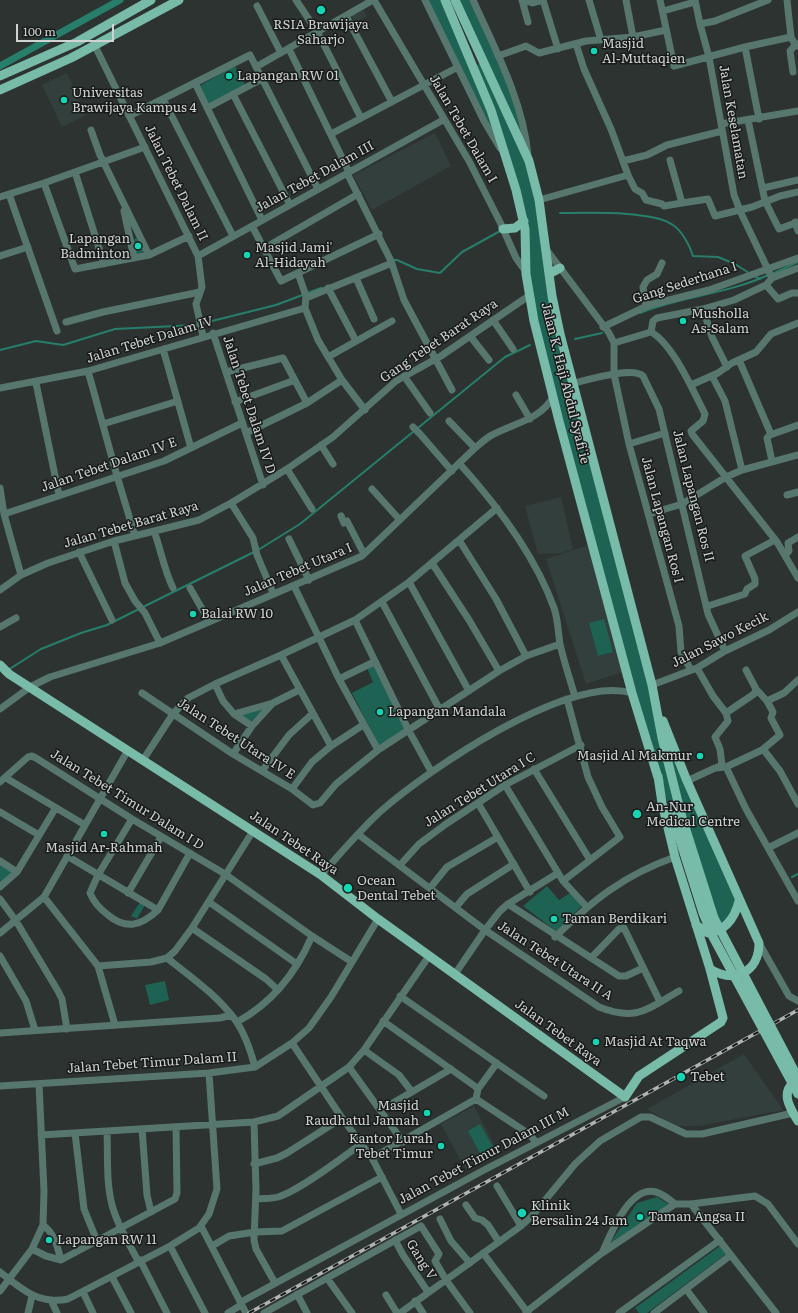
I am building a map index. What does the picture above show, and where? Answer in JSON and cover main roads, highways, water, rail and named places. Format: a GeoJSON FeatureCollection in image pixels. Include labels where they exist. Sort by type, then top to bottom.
{"type":"FeatureCollection","features":[{"type":"Feature","properties":{"kind":"main road"},"geometry":{"type":"LineString","coordinates":[[0,76],[77,42],[151,0]]}},
{"type":"Feature","properties":{"kind":"main road"},"geometry":{"type":"LineString","coordinates":[[1,87],[41,73],[95,46],[178,0]]}},
{"type":"Feature","properties":{"kind":"main road","name":"Jalan K. Haji Abdul Syafi'ie"},"geometry":{"type":"LineString","coordinates":[[445,0],[491,110],[507,158],[524,221],[526,272],[538,337],[632,693],[658,776],[677,815],[714,918],[798,1079],[792,1084],[787,1092],[787,1102],[796,1117]]}},
{"type":"Feature","properties":{"kind":"main road","name":"Jalan K. Haji Abdul Syafi'ie"},"geometry":{"type":"LineString","coordinates":[[455,0],[529,161],[540,204],[549,274],[560,334],[652,685],[677,815],[703,913],[713,937],[798,1094]]}},
{"type":"Feature","properties":{"kind":"main road"},"geometry":{"type":"LineString","coordinates":[[503,229],[515,228],[524,221]]}},
{"type":"Feature","properties":{"kind":"main road"},"geometry":{"type":"LineString","coordinates":[[549,274],[560,268]]}},
{"type":"Feature","properties":{"kind":"main road","name":"Jalan Tebet Raya"},"geometry":{"type":"LineString","coordinates":[[4,669],[321,875],[378,919],[625,1097]]}},
{"type":"Feature","properties":{"kind":"main road","name":"Jalan K. Haji Abdul Syafi'ie"},"geometry":{"type":"LineString","coordinates":[[658,711],[687,782],[759,943],[757,960],[739,975],[728,977],[710,969]]}},
{"type":"Feature","properties":{"kind":"main road","name":"Jalan K. Haji Abdul Syafi'ie"},"geometry":{"type":"LineString","coordinates":[[658,776],[662,803],[675,857],[724,1015]]}},
{"type":"Feature","properties":{"kind":"main road"},"geometry":{"type":"LineString","coordinates":[[696,926],[708,933],[718,931],[727,924],[733,916],[739,901]]}},
{"type":"Feature","properties":{"kind":"main road","name":"Jalan Tebet Timur Dalam III M"},"geometry":{"type":"LineString","coordinates":[[625,1097],[639,1076],[721,1022],[724,1015]]}},
{"type":"Feature","properties":{"kind":"waterway"},"geometry":{"type":"LineString","coordinates":[[0,66],[120,0]]}},
{"type":"Feature","properties":{"kind":"waterway"},"geometry":{"type":"LineString","coordinates":[[560,213],[618,213],[663,220],[673,225],[680,231],[688,243],[693,256],[718,257],[735,264],[749,273]]}},
{"type":"Feature","properties":{"kind":"waterway"},"geometry":{"type":"LineString","coordinates":[[392,260],[397,260],[417,269],[440,273],[462,252],[502,230]]}},
{"type":"Feature","properties":{"kind":"waterway"},"geometry":{"type":"LineString","coordinates":[[772,274],[798,262]]}},
{"type":"Feature","properties":{"kind":"waterway"},"geometry":{"type":"LineString","coordinates":[[640,313],[656,307],[737,287],[768,275]]}},
{"type":"Feature","properties":{"kind":"waterway"},"geometry":{"type":"LineString","coordinates":[[754,276],[760,279]]}},
{"type":"Feature","properties":{"kind":"waterway"},"geometry":{"type":"LineString","coordinates":[[0,350],[36,341],[63,345],[115,329],[196,325],[276,305],[321,288]]}},
{"type":"Feature","properties":{"kind":"waterway"},"geometry":{"type":"LineString","coordinates":[[575,339],[602,333]]}},
{"type":"Feature","properties":{"kind":"waterway"},"geometry":{"type":"LineString","coordinates":[[258,550],[300,524],[505,357],[530,345]]}},
{"type":"Feature","properties":{"kind":"waterway"},"geometry":{"type":"LineString","coordinates":[[143,607],[254,552]]}},
{"type":"Feature","properties":{"kind":"waterway"},"geometry":{"type":"LineString","coordinates":[[8,670],[41,649],[81,633],[107,625],[139,609]]}},
{"type":"Feature","properties":{"kind":"waterway"},"geometry":{"type":"LineString","coordinates":[[792,877],[798,874]]}},
{"type":"Feature","properties":{"kind":"railway"},"geometry":{"type":"LineString","coordinates":[[249,1313],[798,1010]]}},
{"type":"Feature","properties":{"kind":"place","name":"RSIA Brawijaya Saharjo"},"geometry":{"type":"Point","coordinates":[321,10]}},
{"type":"Feature","properties":{"kind":"place","name":"Masjid Al-Muttaqien"},"geometry":{"type":"Point","coordinates":[594,51]}},
{"type":"Feature","properties":{"kind":"place","name":"Lapangan RW 01"},"geometry":{"type":"Point","coordinates":[229,76]}},
{"type":"Feature","properties":{"kind":"place","name":"Universitas Brawijaya Kampus 4"},"geometry":{"type":"Point","coordinates":[64,100]}},
{"type":"Feature","properties":{"kind":"place","name":"Lapangan Badminton"},"geometry":{"type":"Point","coordinates":[138,246]}},
{"type":"Feature","properties":{"kind":"place","name":"Masjid Jami' Al-Hidayah"},"geometry":{"type":"Point","coordinates":[247,255]}},
{"type":"Feature","properties":{"kind":"place","name":"Musholla As-Salam"},"geometry":{"type":"Point","coordinates":[683,321]}},
{"type":"Feature","properties":{"kind":"place","name":"Balai RW 10"},"geometry":{"type":"Point","coordinates":[193,614]}},
{"type":"Feature","properties":{"kind":"place","name":"Lapangan Mandala"},"geometry":{"type":"Point","coordinates":[380,712]}},
{"type":"Feature","properties":{"kind":"place","name":"Masjid Al Makmur"},"geometry":{"type":"Point","coordinates":[700,756]}},
{"type":"Feature","properties":{"kind":"place","name":"An-Nur Medical Centre"},"geometry":{"type":"Point","coordinates":[637,814]}},
{"type":"Feature","properties":{"kind":"place","name":"Masjid Ar-Rahmah"},"geometry":{"type":"Point","coordinates":[104,834]}},
{"type":"Feature","properties":{"kind":"place","name":"Ocean Dental Tebet"},"geometry":{"type":"Point","coordinates":[348,888]}},
{"type":"Feature","properties":{"kind":"place","name":"Taman Berdikari"},"geometry":{"type":"Point","coordinates":[554,919]}},
{"type":"Feature","properties":{"kind":"place","name":"Masjid At Taqwa"},"geometry":{"type":"Point","coordinates":[596,1042]}},
{"type":"Feature","properties":{"kind":"place","name":"Tebet"},"geometry":{"type":"Point","coordinates":[681,1077]}},
{"type":"Feature","properties":{"kind":"place","name":"Masjid Raudhatul Jannah"},"geometry":{"type":"Point","coordinates":[427,1113]}},
{"type":"Feature","properties":{"kind":"place","name":"Kantor Lurah Tebet Timur"},"geometry":{"type":"Point","coordinates":[441,1146]}},
{"type":"Feature","properties":{"kind":"place","name":"Klinik Bersalin 24 Jam"},"geometry":{"type":"Point","coordinates":[522,1213]}},
{"type":"Feature","properties":{"kind":"place","name":"Taman Angsa II"},"geometry":{"type":"Point","coordinates":[640,1217]}},
{"type":"Feature","properties":{"kind":"place","name":"Lapangan RW 11"},"geometry":{"type":"Point","coordinates":[49,1240]}}]}
